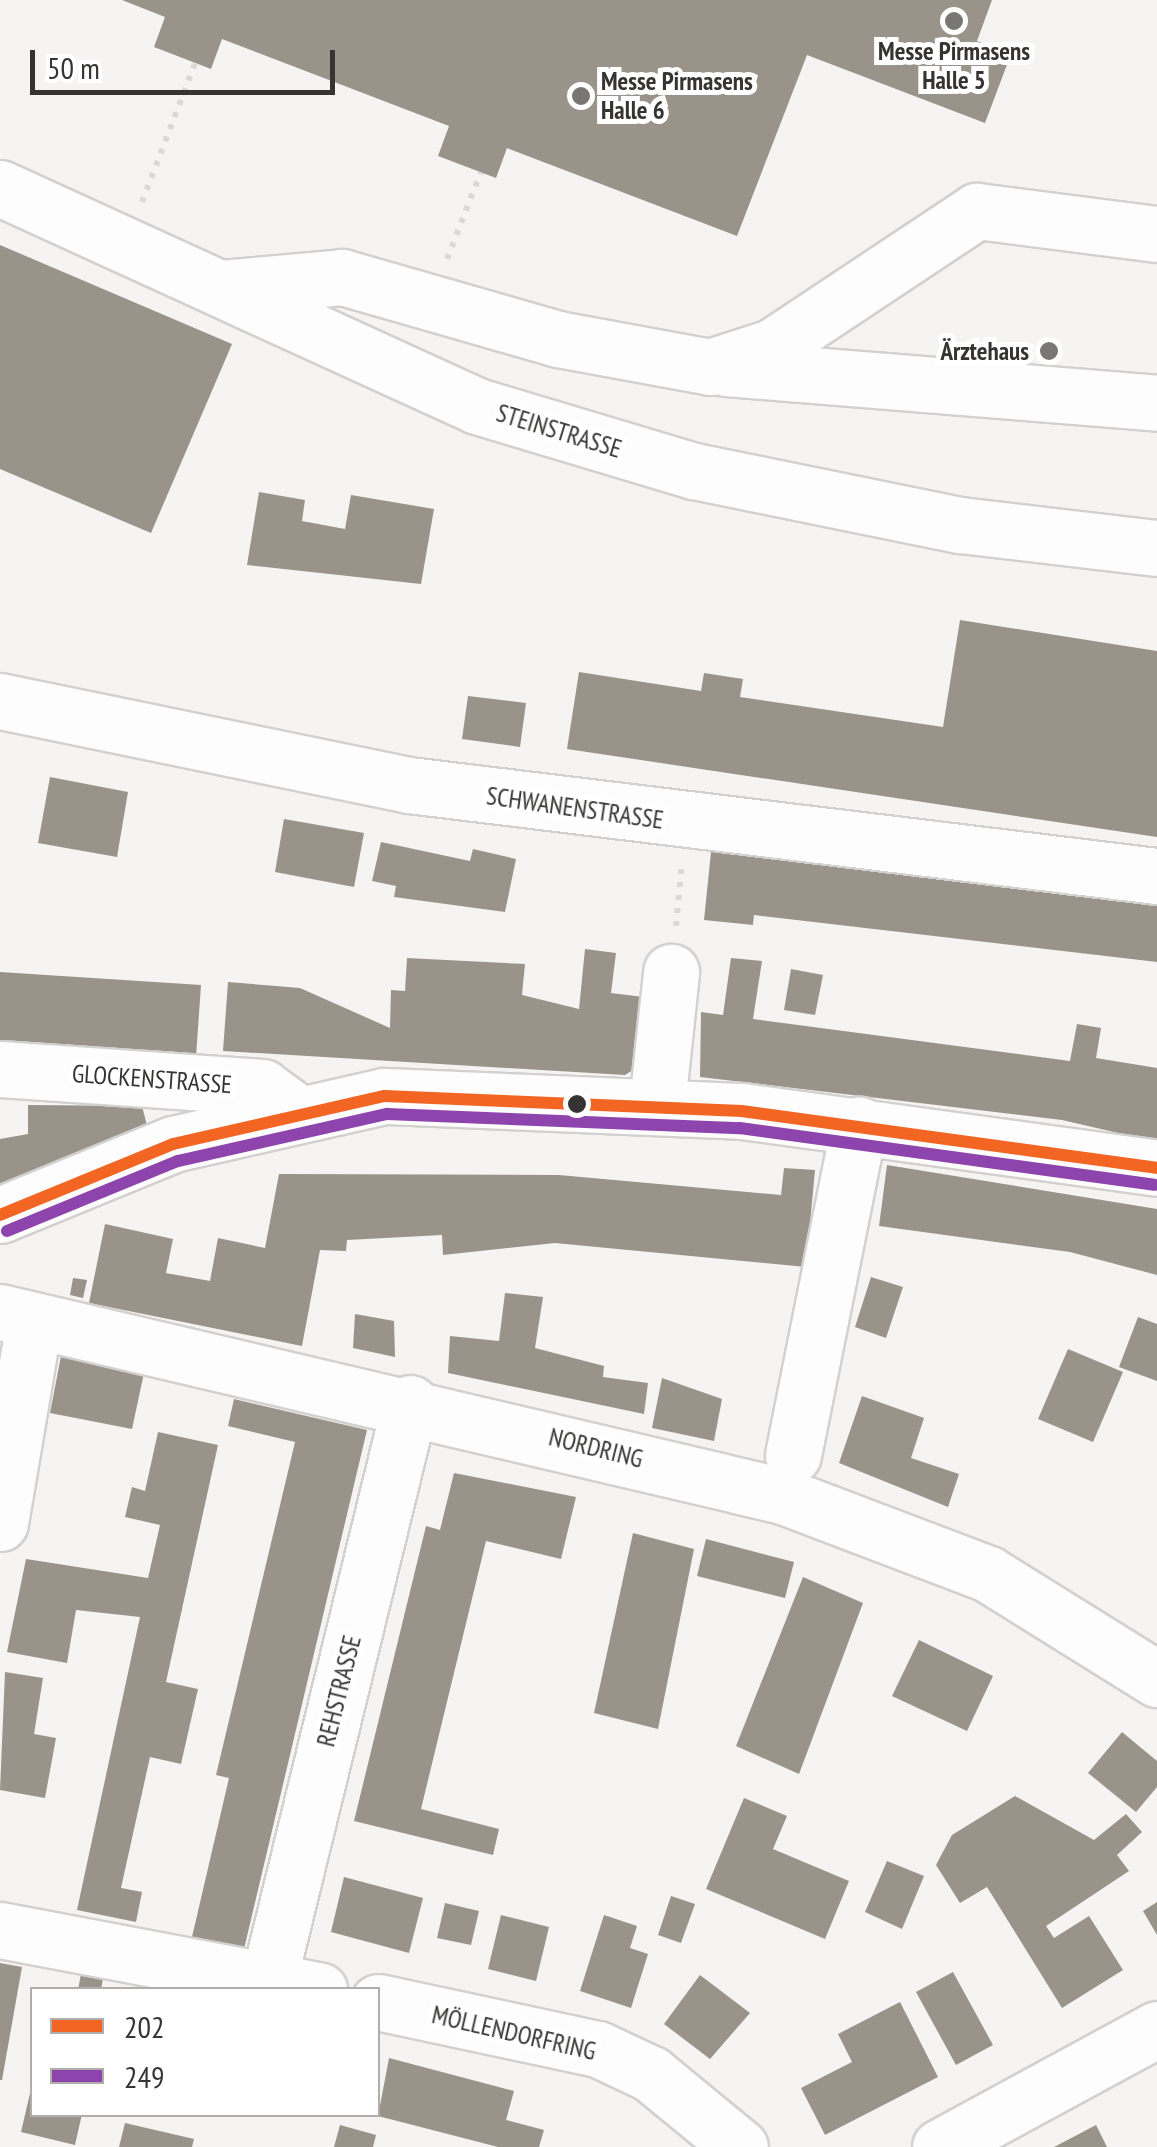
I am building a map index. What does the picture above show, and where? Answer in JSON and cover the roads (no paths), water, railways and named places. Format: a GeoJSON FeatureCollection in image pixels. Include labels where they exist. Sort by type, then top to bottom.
{"type":"FeatureCollection","features":[{"type":"Feature","properties":{"kind":"street","name":"STEINSTRASSE"},"geometry":{"type":"LineString","coordinates":[[0,188],[477,406],[694,471],[960,526],[1157,548]]}},
{"type":"Feature","properties":{"kind":"street"},"geometry":{"type":"LineString","coordinates":[[710,367],[772,347],[977,210],[1157,234]]}},
{"type":"Feature","properties":{"kind":"street"},"geometry":{"type":"LineString","coordinates":[[222,288],[342,277],[558,339],[710,367],[1157,403]]}},
{"type":"Feature","properties":{"kind":"street","name":"SCHWANENSTRASSE"},"geometry":{"type":"LineString","coordinates":[[0,701],[409,785],[1157,876]]}},
{"type":"Feature","properties":{"kind":"street"},"geometry":{"type":"LineString","coordinates":[[656,1104],[671,972]]}},
{"type":"Feature","properties":{"kind":"street","name":"GLOCKENSTRASSE"},"geometry":{"type":"LineString","coordinates":[[0,1069],[262,1087],[294,1110]]}},
{"type":"Feature","properties":{"kind":"street"},"geometry":{"type":"LineString","coordinates":[[0,1215],[173,1144],[294,1110],[385,1096],[656,1104],[859,1124],[1157,1168]]}},
{"type":"Feature","properties":{"kind":"street"},"geometry":{"type":"LineString","coordinates":[[793,1455],[859,1124]]}},
{"type":"Feature","properties":{"kind":"street"},"geometry":{"type":"LineString","coordinates":[[0,1523],[17,1317]]}},
{"type":"Feature","properties":{"kind":"street","name":"NORDRING"},"geometry":{"type":"LineString","coordinates":[[17,1317],[410,1403],[891,1531],[988,1574],[1157,1679]]}},
{"type":"Feature","properties":{"kind":"street","name":"REHSTRASSE"},"geometry":{"type":"LineString","coordinates":[[294,1984],[410,1403]]}},
{"type":"Feature","properties":{"kind":"street"},"geometry":{"type":"LineString","coordinates":[[0,1930],[294,1984]]}},
{"type":"Feature","properties":{"kind":"street","name":"MÖLLENDORFRING"},"geometry":{"type":"LineString","coordinates":[[380,2002],[598,2050],[651,2074],[740,2147]]}},
{"type":"Feature","properties":{"kind":"street"},"geometry":{"type":"LineString","coordinates":[[940,2147],[1157,2029]]}},
{"type":"Feature","properties":{"kind":"place","name":"Messe Pirmasens Halle 5"},"geometry":{"type":"Point","coordinates":[954,21]}},
{"type":"Feature","properties":{"kind":"place","name":"Messe Pirmasens Halle 6"},"geometry":{"type":"Point","coordinates":[581,96]}},
{"type":"Feature","properties":{"kind":"place","name":"Ärztehaus"},"geometry":{"type":"Point","coordinates":[1049,351]}}]}
